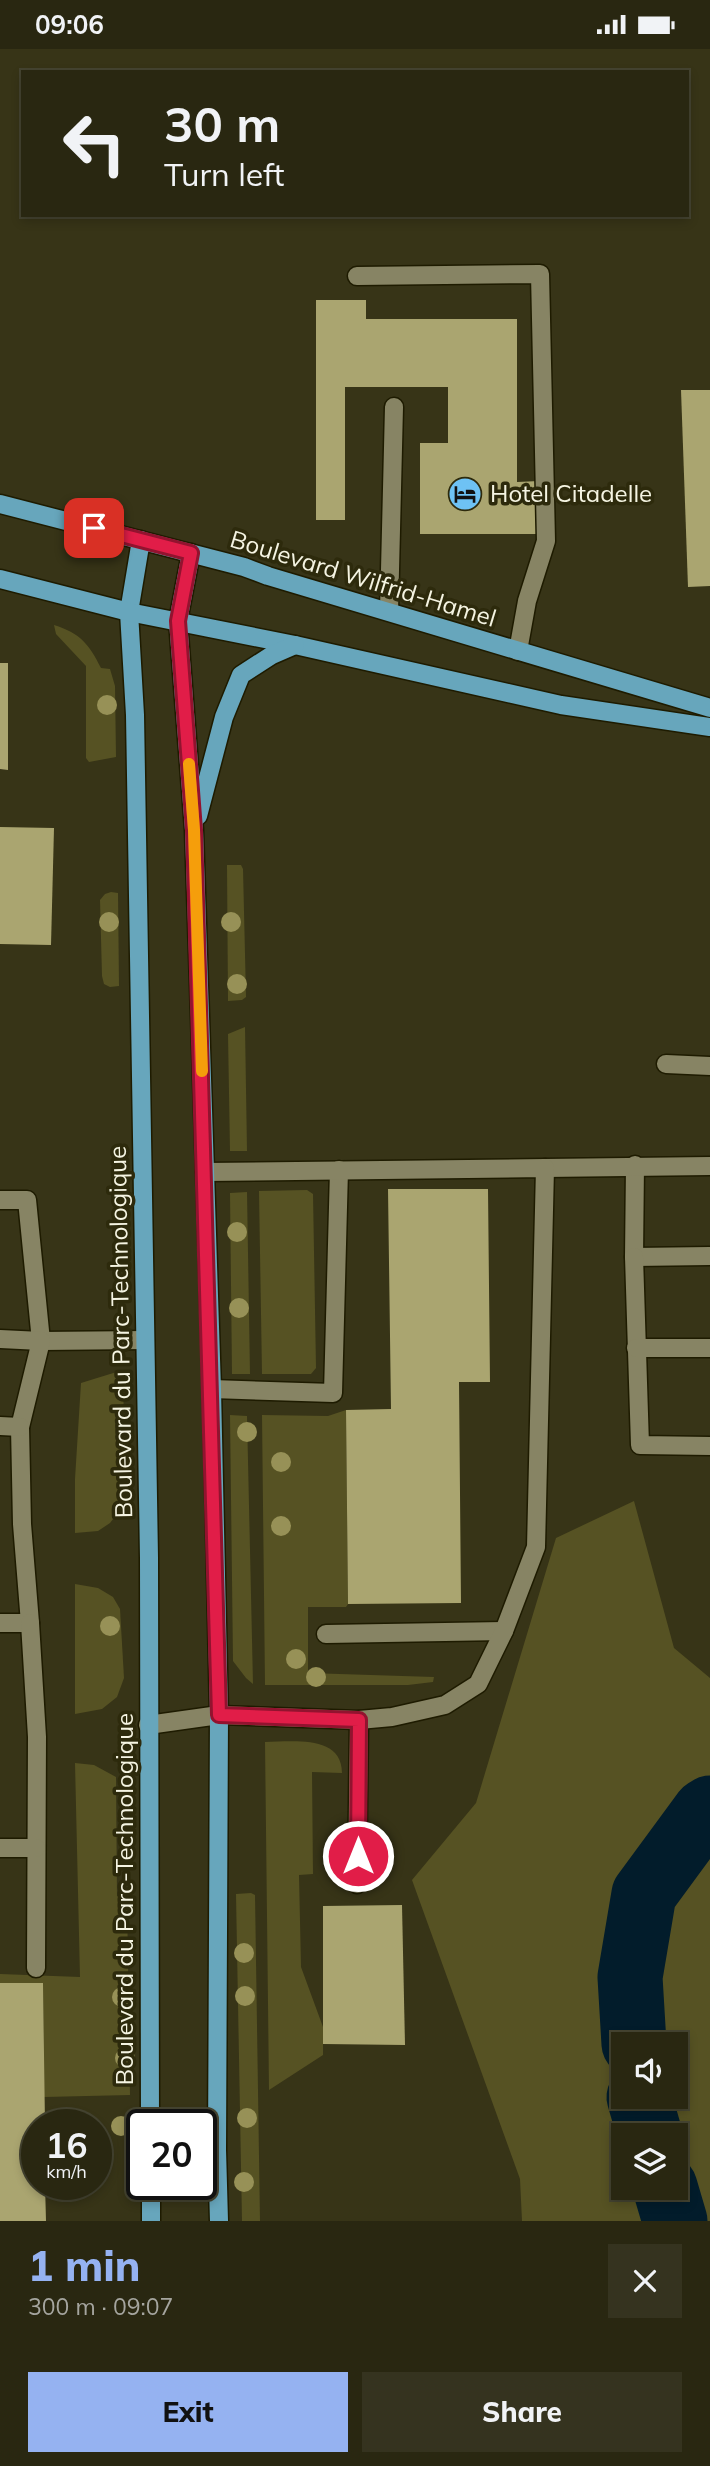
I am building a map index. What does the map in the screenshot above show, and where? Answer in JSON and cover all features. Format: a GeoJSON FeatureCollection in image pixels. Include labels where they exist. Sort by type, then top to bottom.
{"type":"FeatureCollection","features":[{"type":"Feature","properties":{"kind":"main road","name":"Boulevard Wilfrid-Hamel"},"geometry":{"type":"LineString","coordinates":[[0,504],[191,553],[710,708]]}},
{"type":"Feature","properties":{"kind":"main road","name":"Boulevard du Parc-Technologique"},"geometry":{"type":"LineString","coordinates":[[141,540],[129,612],[135,715],[149,1558],[150,2109]]}},
{"type":"Feature","properties":{"kind":"main road"},"geometry":{"type":"LineString","coordinates":[[191,553],[178,621],[194,830],[212,1389],[219,1715],[219,2221]]}},
{"type":"Feature","properties":{"kind":"main road"},"geometry":{"type":"LineString","coordinates":[[0,579],[129,612],[295,645],[561,705],[710,727]]}},
{"type":"Feature","properties":{"kind":"main road"},"geometry":{"type":"LineString","coordinates":[[194,830],[224,717],[241,675],[272,655],[295,645]]}},
{"type":"Feature","properties":{"kind":"main road"},"geometry":{"type":"LineString","coordinates":[[151,2200],[151,2221]]}},
{"type":"Feature","properties":{"kind":"lane"},"geometry":{"type":"LineString","coordinates":[[358,276],[540,274],[546,541],[527,601],[518,651]]}},
{"type":"Feature","properties":{"kind":"lane"},"geometry":{"type":"LineString","coordinates":[[389,611],[394,407]]}},
{"type":"Feature","properties":{"kind":"lane"},"geometry":{"type":"LineString","coordinates":[[666,1063],[710,1066]]}},
{"type":"Feature","properties":{"kind":"lane"},"geometry":{"type":"LineString","coordinates":[[635,1165],[634,1257],[640,1445],[710,1446]]}},
{"type":"Feature","properties":{"kind":"lane"},"geometry":{"type":"LineString","coordinates":[[205,1172],[710,1166]]}},
{"type":"Feature","properties":{"kind":"lane"},"geometry":{"type":"LineString","coordinates":[[148,1725],[219,1715],[359,1720],[392,1717],[445,1705],[478,1684],[504,1631],[536,1547],[545,1168]]}},
{"type":"Feature","properties":{"kind":"lane"},"geometry":{"type":"LineString","coordinates":[[212,1389],[333,1393],[338,1170]]}},
{"type":"Feature","properties":{"kind":"lane"},"geometry":{"type":"LineString","coordinates":[[0,1199],[27,1200],[41,1341],[20,1427],[22,1524],[37,1737],[36,1968]]}},
{"type":"Feature","properties":{"kind":"lane"},"geometry":{"type":"LineString","coordinates":[[634,1257],[710,1256]]}},
{"type":"Feature","properties":{"kind":"lane"},"geometry":{"type":"LineString","coordinates":[[0,1339],[145,1340]]}},
{"type":"Feature","properties":{"kind":"lane"},"geometry":{"type":"LineString","coordinates":[[636,1347],[710,1348]]}},
{"type":"Feature","properties":{"kind":"lane"},"geometry":{"type":"LineString","coordinates":[[0,1426],[20,1427]]}},
{"type":"Feature","properties":{"kind":"lane"},"geometry":{"type":"LineString","coordinates":[[0,1623],[30,1623]]}},
{"type":"Feature","properties":{"kind":"lane"},"geometry":{"type":"LineString","coordinates":[[326,1634],[504,1631]]}},
{"type":"Feature","properties":{"kind":"lane"},"geometry":{"type":"LineString","coordinates":[[357,1884],[359,1720]]}},
{"type":"Feature","properties":{"kind":"lane"},"geometry":{"type":"LineString","coordinates":[[0,1848],[36,1848]]}},
{"type":"Feature","properties":{"kind":"shaded area"},"geometry":{"type":"Polygon","coordinates":[[[54,625],[77,636],[88,646],[101,668],[110,669],[115,686],[116,757],[89,762],[86,758],[86,666],[56,634],[54,625]]]}},
{"type":"Feature","properties":{"kind":"shaded area"},"geometry":{"type":"Polygon","coordinates":[[[227,865],[241,865],[243,869],[246,997],[228,1001],[227,865]]]}},
{"type":"Feature","properties":{"kind":"shaded area"},"geometry":{"type":"Polygon","coordinates":[[[111,892],[118,893],[119,986],[110,987],[104,984],[102,976],[100,900],[111,892]]]}},
{"type":"Feature","properties":{"kind":"shaded area"},"geometry":{"type":"Polygon","coordinates":[[[245,1027],[247,1151],[230,1151],[228,1034],[245,1027]]]}},
{"type":"Feature","properties":{"kind":"shaded area"},"geometry":{"type":"Polygon","coordinates":[[[307,1190],[313,1194],[316,1368],[311,1374],[262,1374],[259,1191],[307,1190]]]}},
{"type":"Feature","properties":{"kind":"shaded area"},"geometry":{"type":"Polygon","coordinates":[[[247,1192],[250,1374],[232,1374],[230,1193],[247,1192]]]}},
{"type":"Feature","properties":{"kind":"shaded area"},"geometry":{"type":"Polygon","coordinates":[[[123,1370],[125,1491],[119,1511],[110,1523],[98,1531],[75,1533],[75,1479],[81,1383],[123,1370]]]}},
{"type":"Feature","properties":{"kind":"shaded area"},"geometry":{"type":"Polygon","coordinates":[[[346,1410],[348,1604],[346,1607],[308,1607],[308,1673],[434,1677],[433,1682],[408,1685],[265,1685],[262,1415],[328,1416],[346,1410]]]}},
{"type":"Feature","properties":{"kind":"shaded area"},"geometry":{"type":"Polygon","coordinates":[[[230,1415],[247,1416],[253,1684],[233,1661],[230,1415]]]}},
{"type":"Feature","properties":{"kind":"shaded area"},"geometry":{"type":"Polygon","coordinates":[[[634,1501],[674,1648],[710,1678],[710,2221],[522,2221],[520,2179],[412,1880],[476,1803],[556,1538],[634,1501]]]}},
{"type":"Feature","properties":{"kind":"shaded area"},"geometry":{"type":"Polygon","coordinates":[[[75,1584],[98,1588],[113,1597],[120,1609],[124,1678],[117,1697],[102,1709],[75,1714],[75,1584]]]}},
{"type":"Feature","properties":{"kind":"shaded area"},"geometry":{"type":"Polygon","coordinates":[[[265,1742],[301,1742],[324,1746],[340,1760],[342,1773],[312,1772],[313,1874],[299,1875],[301,1967],[323,2027],[323,2055],[269,2090],[265,1742]]]}},
{"type":"Feature","properties":{"kind":"shaded area"},"geometry":{"type":"Polygon","coordinates":[[[75,1763],[94,1765],[116,1777],[117,1896],[127,1897],[130,2095],[44,2097],[43,1983],[0,1983],[0,1974],[80,1977],[75,1763]]]}},
{"type":"Feature","properties":{"kind":"shaded area"},"geometry":{"type":"Polygon","coordinates":[[[236,1894],[255,1895],[260,2221],[242,2221],[236,1894]]]}},
{"type":"Feature","properties":{"kind":"building"},"geometry":{"type":"Polygon","coordinates":[[[316,300],[366,300],[366,319],[517,319],[517,482],[539,481],[539,534],[420,534],[420,443],[448,443],[448,387],[345,387],[345,520],[316,520],[316,300]]]}},
{"type":"Feature","properties":{"kind":"building"},"geometry":{"type":"Polygon","coordinates":[[[681,390],[710,390],[710,586],[688,587],[681,390]]]}},
{"type":"Feature","properties":{"kind":"building"},"geometry":{"type":"Polygon","coordinates":[[[0,663],[8,663],[8,770],[0,769],[0,663]]]}},
{"type":"Feature","properties":{"kind":"building"},"geometry":{"type":"Polygon","coordinates":[[[0,827],[54,828],[51,945],[0,944],[0,827]]]}},
{"type":"Feature","properties":{"kind":"building"},"geometry":{"type":"Polygon","coordinates":[[[388,1189],[488,1189],[490,1382],[459,1382],[461,1603],[348,1604],[346,1410],[391,1409],[388,1189]]]}},
{"type":"Feature","properties":{"kind":"building"},"geometry":{"type":"Polygon","coordinates":[[[402,1905],[405,2045],[323,2044],[323,1906],[402,1905]]]}},
{"type":"Feature","properties":{"kind":"building"},"geometry":{"type":"Polygon","coordinates":[[[0,1983],[43,1983],[45,2109],[21,2109],[21,2200],[45,2200],[46,2221],[0,2221],[0,1983]]]}},
{"type":"Feature","properties":{"kind":"waterway"},"geometry":{"type":"LineString","coordinates":[[633,2032],[630,1977],[644,1894],[705,1811],[710,1808]]}},
{"type":"Feature","properties":{"kind":"waterway"},"geometry":{"type":"LineString","coordinates":[[642,2109],[647,2123]]}},
{"type":"Feature","properties":{"kind":"waterway"},"geometry":{"type":"LineString","coordinates":[[669,2200],[675,2221]]}},
{"type":"Feature","properties":{"kind":"slow traffic"},"geometry":{"type":"LineString","coordinates":[[189,764],[194,830],[202,1071]]}},
{"type":"Feature","properties":{"kind":"place","name":"Hotel Citadelle"},"geometry":{"type":"Point","coordinates":[465,494]}},
{"type":"Feature","properties":{"kind":"route"},"geometry":{"type":"LineString","coordinates":[[94,528],[191,553],[178,621],[194,830],[212,1389],[219,1715],[359,1720],[358,1856]]}}]}
